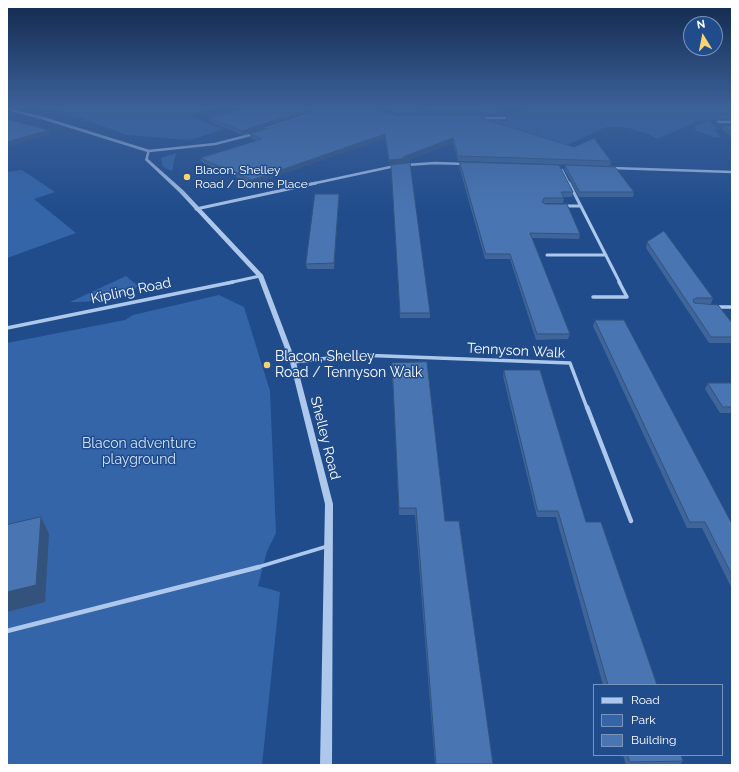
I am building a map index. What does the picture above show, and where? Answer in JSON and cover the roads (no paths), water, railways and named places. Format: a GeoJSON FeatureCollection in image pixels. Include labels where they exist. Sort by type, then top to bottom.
{"type":"FeatureCollection","features":[{"type":"Feature","properties":{"kind":"street"},"geometry":{"type":"LineString","coordinates":[[120,143],[149,151],[220,143]]}},
{"type":"Feature","properties":{"kind":"street","name":"Shelley Road"},"geometry":{"type":"LineString","coordinates":[[149,151],[146,159],[181,191],[196,209],[260,276],[293,362],[329,504],[326,765]]}},
{"type":"Feature","properties":{"kind":"street"},"geometry":{"type":"LineString","coordinates":[[196,209],[394,166],[435,163],[469,164]]}},
{"type":"Feature","properties":{"kind":"street"},"geometry":{"type":"LineString","coordinates":[[567,167],[560,167],[627,297],[593,297]]}},
{"type":"Feature","properties":{"kind":"street"},"geometry":{"type":"LineString","coordinates":[[610,168],[732,172]]}},
{"type":"Feature","properties":{"kind":"street"},"geometry":{"type":"LineString","coordinates":[[558,206],[580,206]]}},
{"type":"Feature","properties":{"kind":"street"},"geometry":{"type":"LineString","coordinates":[[547,255],[606,255]]}},
{"type":"Feature","properties":{"kind":"street","name":"Kipling Road"},"geometry":{"type":"LineString","coordinates":[[7,328],[260,276]]}},
{"type":"Feature","properties":{"kind":"street"},"geometry":{"type":"LineString","coordinates":[[709,307],[732,307]]}},
{"type":"Feature","properties":{"kind":"street","name":"Tennyson Walk"},"geometry":{"type":"LineString","coordinates":[[293,362],[358,356],[570,363],[631,521]]}},
{"type":"Feature","properties":{"kind":"lane"},"geometry":{"type":"LineString","coordinates":[[7,631],[246,571],[329,545]]}},
{"type":"Feature","properties":{"kind":"place","name":"Blacon, Shelley Road / Donne Place"},"geometry":{"type":"Point","coordinates":[187,177]}},
{"type":"Feature","properties":{"kind":"place","name":"Blacon, Shelley Road / Tennyson Walk"},"geometry":{"type":"Point","coordinates":[267,365]}},
{"type":"Feature","properties":{"kind":"park label","name":"Blacon adventure playground"},"geometry":{"type":"Point","coordinates":[139,452]}}]}
